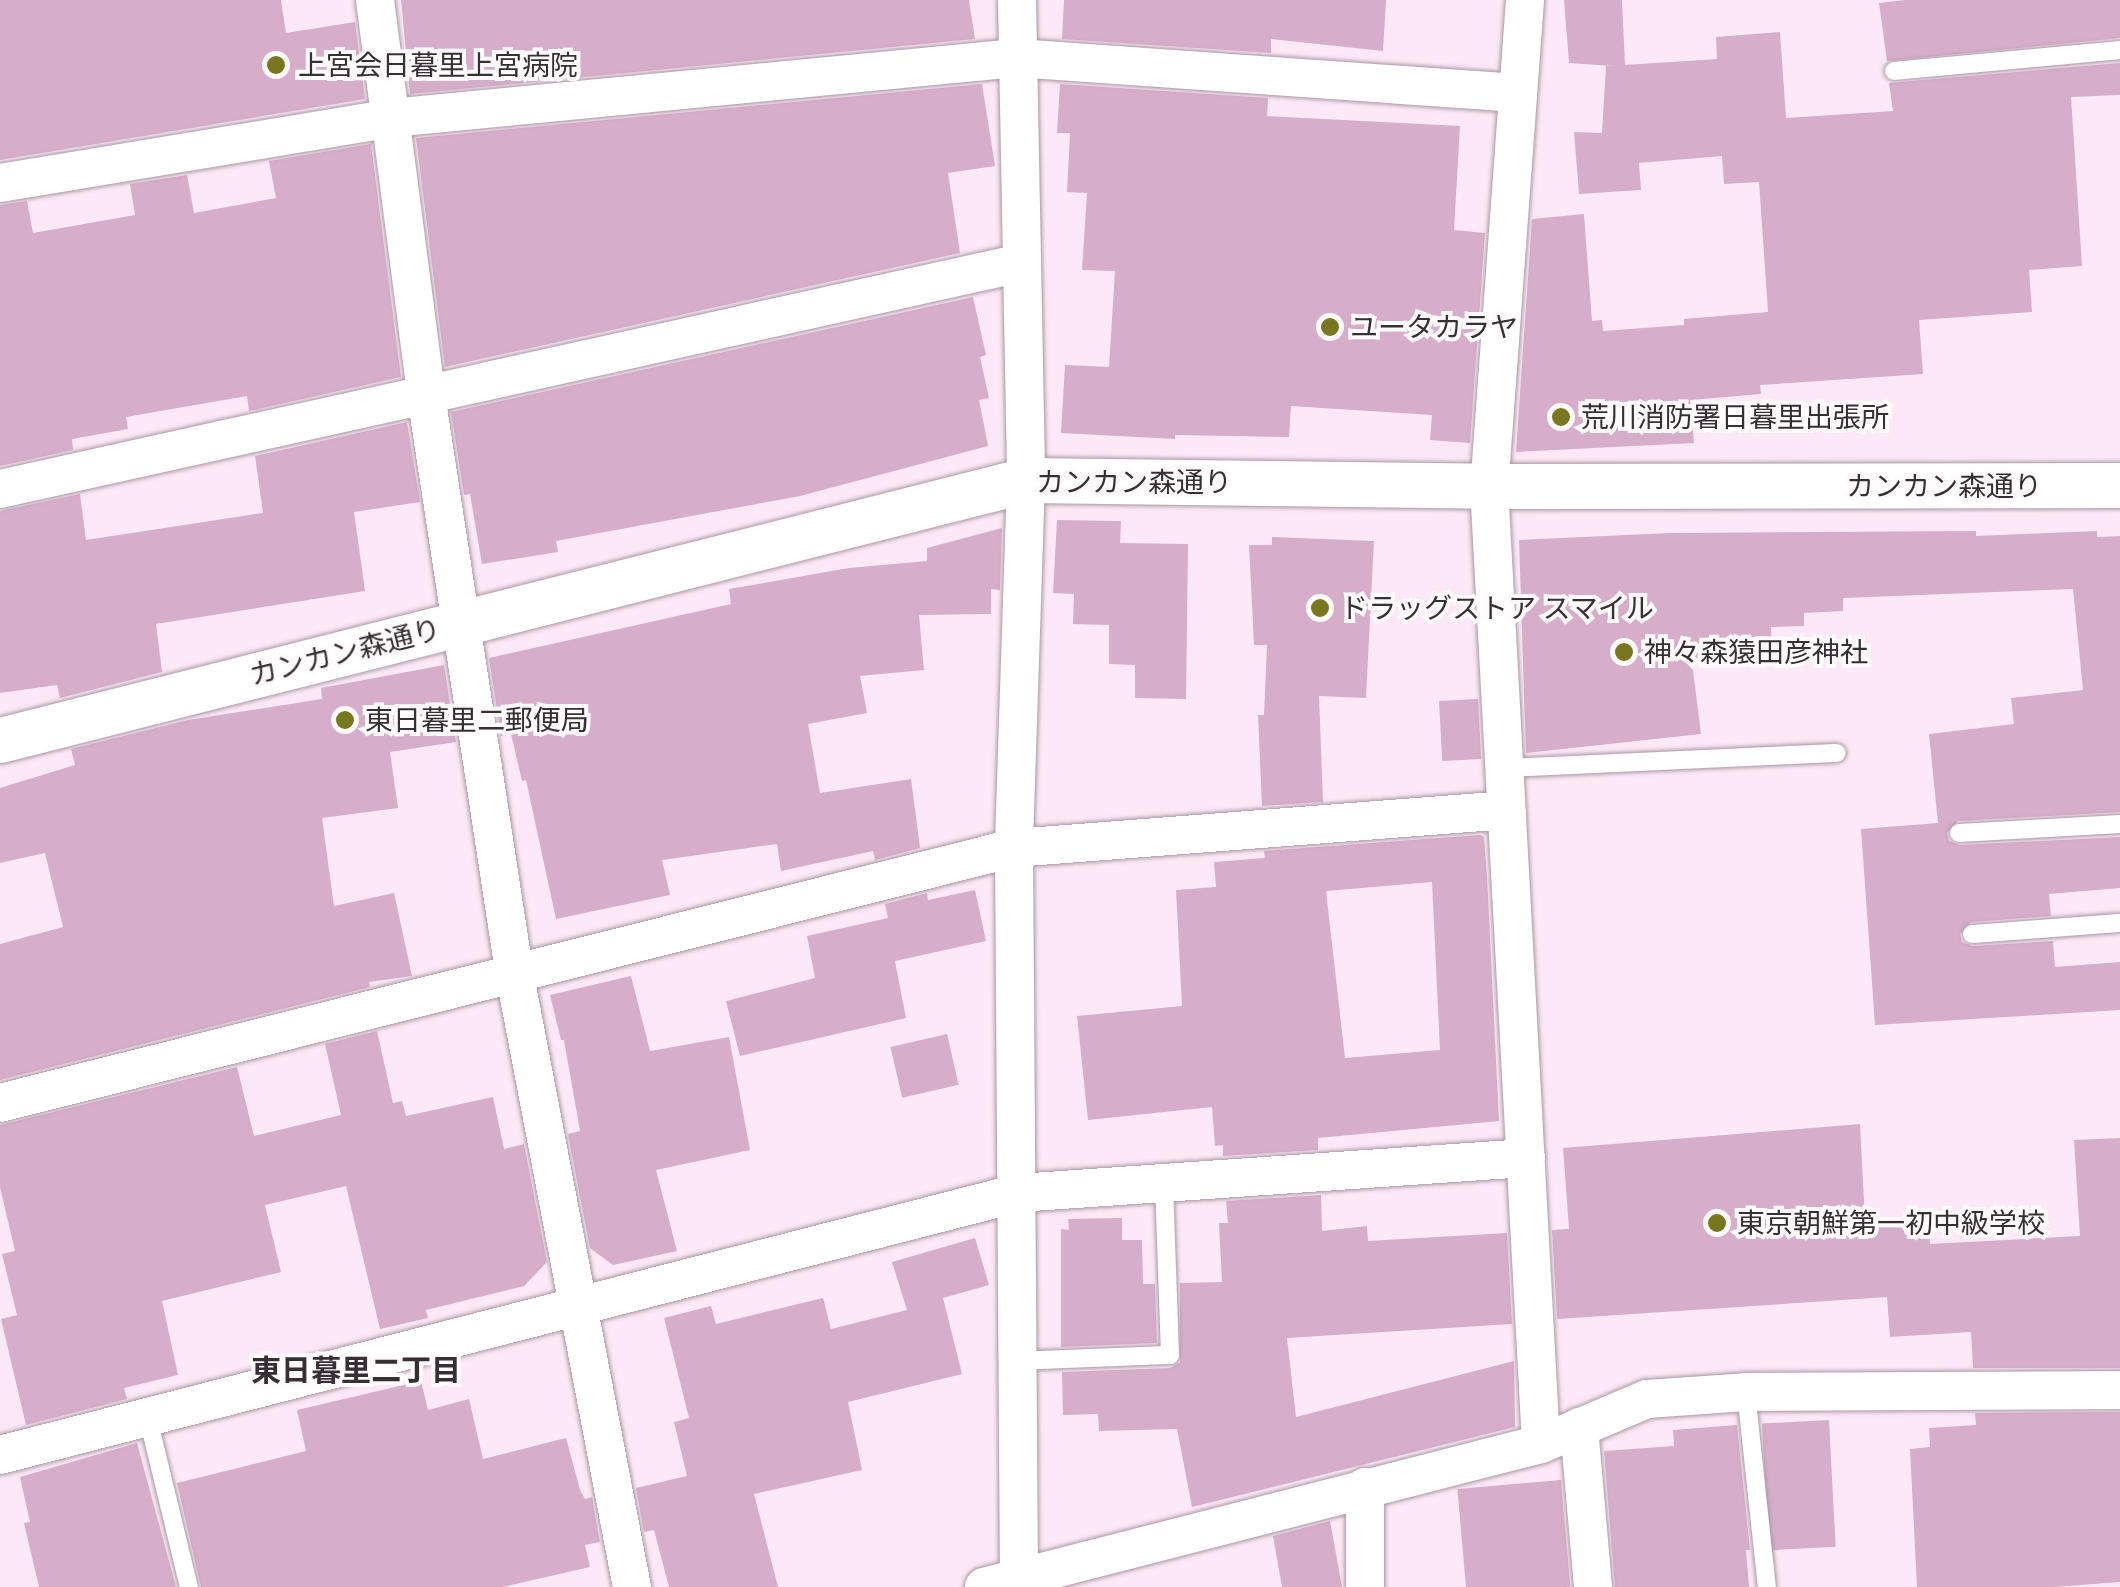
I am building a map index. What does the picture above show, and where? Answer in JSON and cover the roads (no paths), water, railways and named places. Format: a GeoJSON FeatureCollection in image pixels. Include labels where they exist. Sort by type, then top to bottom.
{"type":"FeatureCollection","features":[{"type":"Feature","properties":{"kind":"street"},"geometry":{"type":"LineString","coordinates":[[374,0],[426,395],[514,971],[632,1587]]}},
{"type":"Feature","properties":{"kind":"street"},"geometry":{"type":"LineString","coordinates":[[1017,0],[1026,480],[1014,848],[1018,1361],[1007,1584],[1542,1444],[1647,1399],[1746,1392],[2120,1390]]}},
{"type":"Feature","properties":{"kind":"street"},"geometry":{"type":"LineString","coordinates":[[1525,0],[1489,486],[1542,1444]]}},
{"type":"Feature","properties":{"kind":"street"},"geometry":{"type":"LineString","coordinates":[[0,183],[391,118],[1016,58],[1518,94]]}},
{"type":"Feature","properties":{"kind":"street"},"geometry":{"type":"LineString","coordinates":[[0,489],[1021,263]]}},
{"type":"Feature","properties":{"kind":"street","name":"カンカン森通り"},"geometry":{"type":"LineString","coordinates":[[0,740],[1026,480],[1489,486],[2120,485]]}},
{"type":"Feature","properties":{"kind":"street"},"geometry":{"type":"LineString","coordinates":[[0,1103],[1014,848],[1507,810]]}},
{"type":"Feature","properties":{"kind":"street"},"geometry":{"type":"LineString","coordinates":[[0,1455],[1018,1193],[1526,1158]]}},
{"type":"Feature","properties":{"kind":"street"},"geometry":{"type":"LineString","coordinates":[[1578,1427],[1594,1587]]}},
{"type":"Feature","properties":{"kind":"street"},"geometry":{"type":"LineString","coordinates":[[1365,1587],[1366,1487]]}},
{"type":"Feature","properties":{"kind":"lane"},"geometry":{"type":"LineString","coordinates":[[1894,72],[2120,50]]}},
{"type":"Feature","properties":{"kind":"lane"},"geometry":{"type":"LineString","coordinates":[[1505,768],[1837,753]]}},
{"type":"Feature","properties":{"kind":"lane"},"geometry":{"type":"LineString","coordinates":[[1959,833],[2120,824]]}},
{"type":"Feature","properties":{"kind":"lane"},"geometry":{"type":"LineString","coordinates":[[1972,934],[2120,923]]}},
{"type":"Feature","properties":{"kind":"lane"},"geometry":{"type":"LineString","coordinates":[[1018,1361],[1170,1355],[1164,1183]]}},
{"type":"Feature","properties":{"kind":"lane"},"geometry":{"type":"LineString","coordinates":[[1746,1392],[1767,1587]]}},
{"type":"Feature","properties":{"kind":"lane"},"geometry":{"type":"LineString","coordinates":[[148,1418],[189,1587]]}},
{"type":"Feature","properties":{"kind":"place","name":"上宮会日暮里上宮病院"},"geometry":{"type":"Point","coordinates":[276,65]}},
{"type":"Feature","properties":{"kind":"place","name":"ユータカラヤ"},"geometry":{"type":"Point","coordinates":[1330,327]}},
{"type":"Feature","properties":{"kind":"place","name":"荒川消防署日暮里出張所"},"geometry":{"type":"Point","coordinates":[1561,417]}},
{"type":"Feature","properties":{"kind":"place","name":"ドラッグストア スマイル"},"geometry":{"type":"Point","coordinates":[1320,608]}},
{"type":"Feature","properties":{"kind":"place","name":"神々森猿田彦神社"},"geometry":{"type":"Point","coordinates":[1624,652]}},
{"type":"Feature","properties":{"kind":"place","name":"東日暮里二郵便局"},"geometry":{"type":"Point","coordinates":[345,720]}},
{"type":"Feature","properties":{"kind":"place","name":"東京朝鮮第一初中級学校"},"geometry":{"type":"Point","coordinates":[1717,1223]}},
{"type":"Feature","properties":{"kind":"district","name":"東日暮里二丁目"},"geometry":{"type":"Point","coordinates":[356,1370]}}]}
